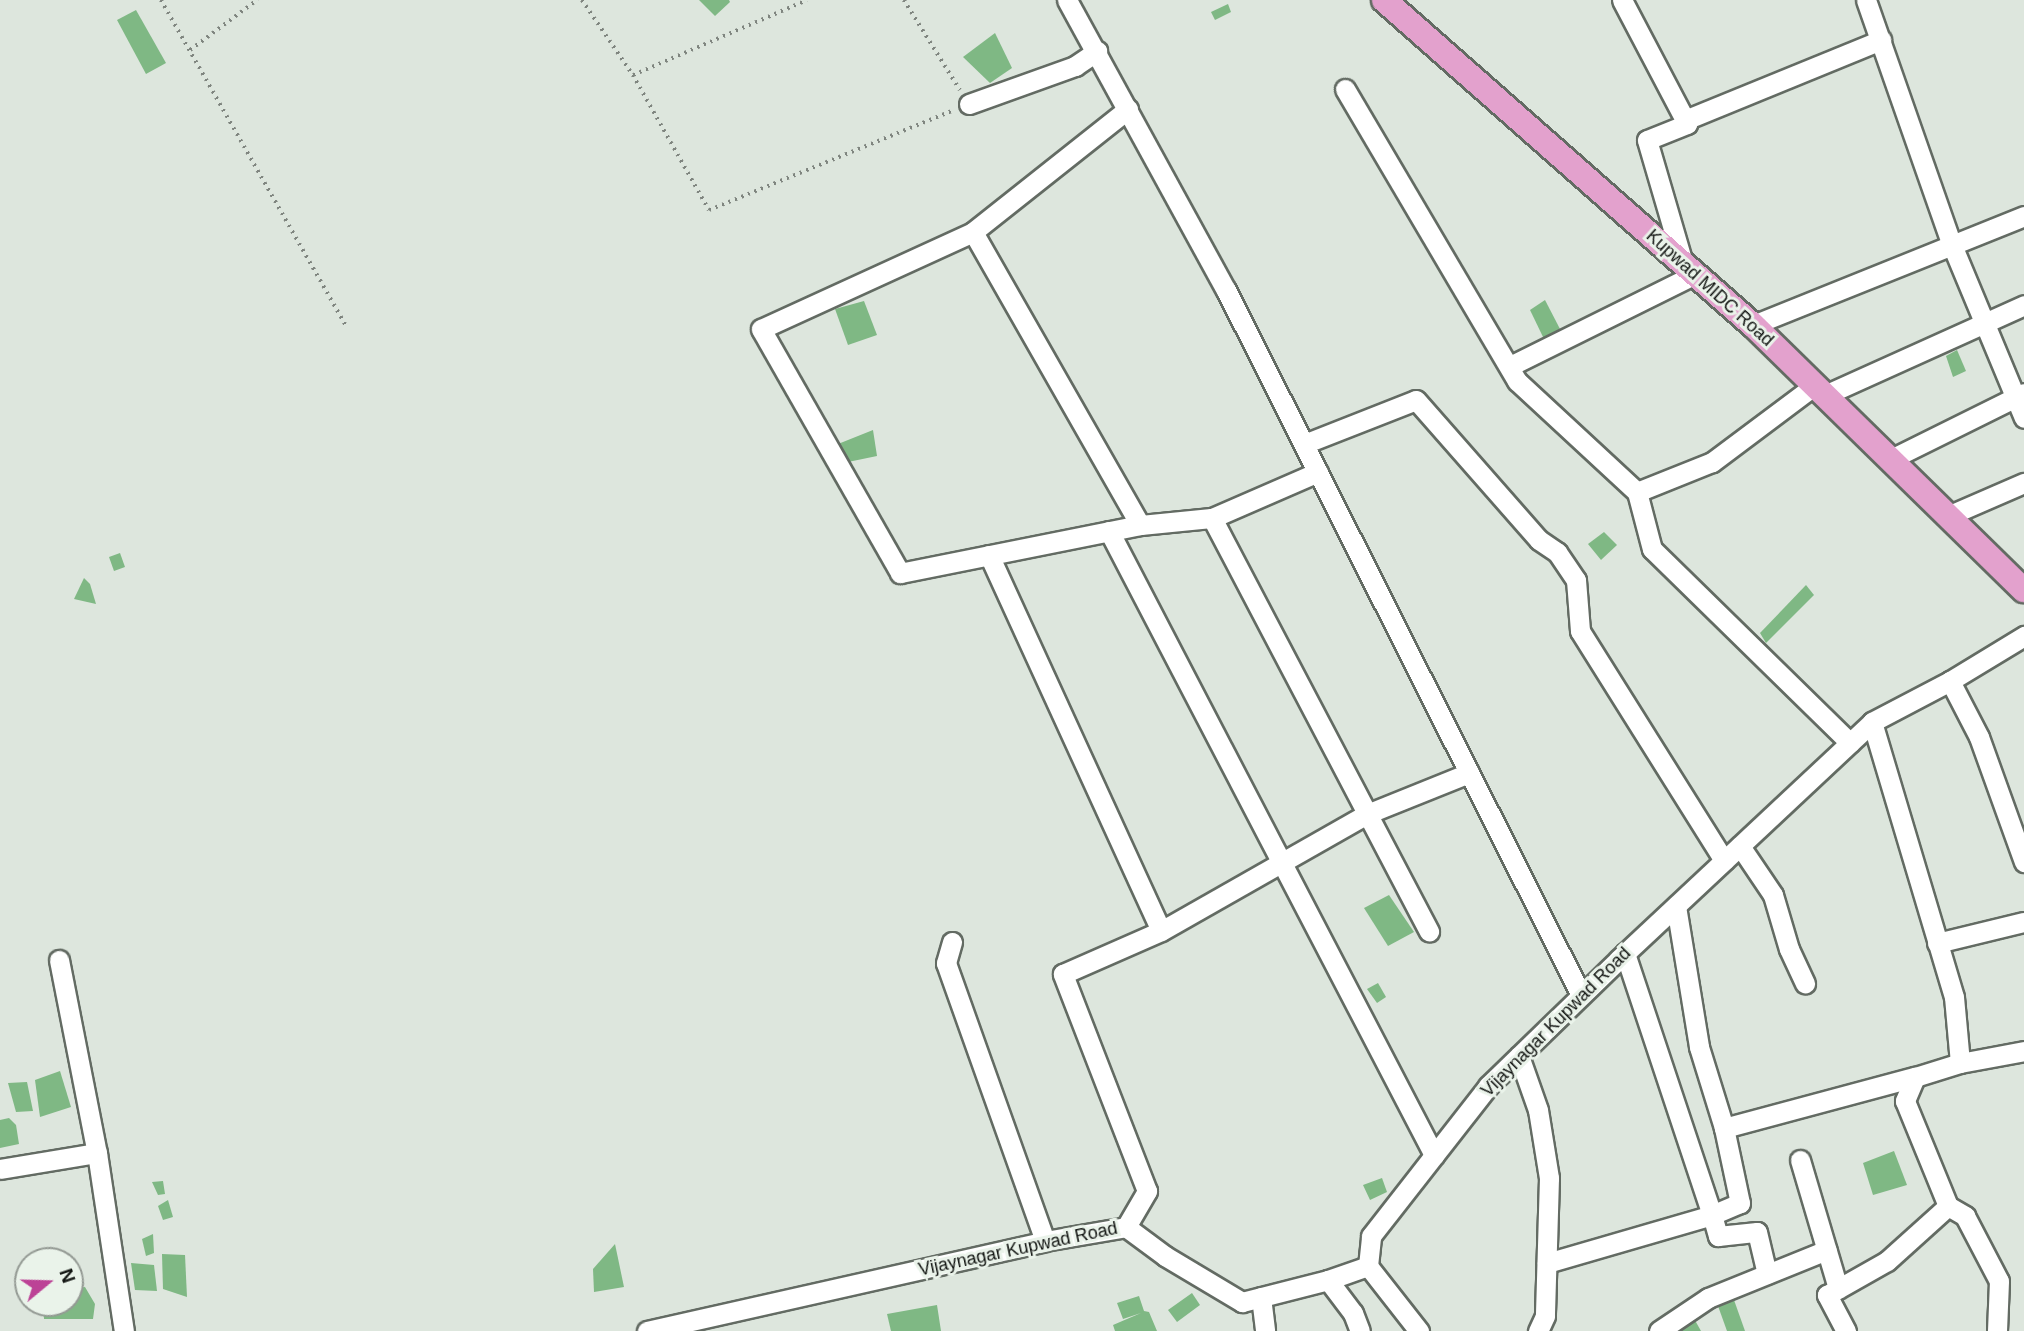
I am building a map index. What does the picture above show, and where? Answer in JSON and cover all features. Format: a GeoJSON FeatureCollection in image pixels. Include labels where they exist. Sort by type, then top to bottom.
{"type":"FeatureCollection","features":[{"type":"Feature","properties":{"kind":"main road","name":"Kupwad MIDC Road"},"geometry":{"type":"LineString","coordinates":[[1388,2],[1753,325],[2024,590]]}},
{"type":"Feature","properties":{"kind":"street"},"geometry":{"type":"LineString","coordinates":[[1067,0],[1226,290],[1581,995]]}},
{"type":"Feature","properties":{"kind":"street"},"geometry":{"type":"LineString","coordinates":[[1866,0],[1952,245],[1985,323],[2020,395],[2024,418]]}},
{"type":"Feature","properties":{"kind":"street"},"geometry":{"type":"LineString","coordinates":[[1510,366],[1689,269],[1647,140],[1687,124],[1624,1]]}},
{"type":"Feature","properties":{"kind":"street"},"geometry":{"type":"LineString","coordinates":[[1685,120],[1881,40]]}},
{"type":"Feature","properties":{"kind":"street"},"geometry":{"type":"LineString","coordinates":[[969,104],[1075,66],[1097,51]]}},
{"type":"Feature","properties":{"kind":"street"},"geometry":{"type":"LineString","coordinates":[[1345,89],[1517,381],[1637,492],[1652,549],[1850,743]]}},
{"type":"Feature","properties":{"kind":"street"},"geometry":{"type":"LineString","coordinates":[[1128,109],[973,232],[761,329],[900,573],[1140,525],[1212,518],[1318,472]]}},
{"type":"Feature","properties":{"kind":"street"},"geometry":{"type":"LineString","coordinates":[[1753,325],[2024,216]]}},
{"type":"Feature","properties":{"kind":"street"},"geometry":{"type":"LineString","coordinates":[[973,232],[1140,525]]}},
{"type":"Feature","properties":{"kind":"street"},"geometry":{"type":"LineString","coordinates":[[1637,492],[1712,462],[1820,390],[2024,306]]}},
{"type":"Feature","properties":{"kind":"street"},"geometry":{"type":"LineString","coordinates":[[1891,458],[2020,395]]}},
{"type":"Feature","properties":{"kind":"street"},"geometry":{"type":"LineString","coordinates":[[1304,444],[1416,400],[1539,540],[1557,552],[1576,580],[1580,631],[1724,861]]}},
{"type":"Feature","properties":{"kind":"street"},"geometry":{"type":"LineString","coordinates":[[1950,515],[2024,483]]}},
{"type":"Feature","properties":{"kind":"street"},"geometry":{"type":"LineString","coordinates":[[1212,518],[1429,932]]}},
{"type":"Feature","properties":{"kind":"street"},"geometry":{"type":"LineString","coordinates":[[1109,531],[1434,1155]]}},
{"type":"Feature","properties":{"kind":"street"},"geometry":{"type":"LineString","coordinates":[[989,555],[1161,931]]}},
{"type":"Feature","properties":{"kind":"street","name":"Vijaynagar Kupwad Road"},"geometry":{"type":"LineString","coordinates":[[647,1331],[1045,1241],[1126,1227],[1165,1256],[1242,1302],[1328,1280],[1368,1266],[1371,1236],[1488,1086],[1581,995],[1872,722],[1950,681],[2024,636]]}},
{"type":"Feature","properties":{"kind":"street"},"geometry":{"type":"LineString","coordinates":[[1950,681],[1979,737],[2024,862]]}},
{"type":"Feature","properties":{"kind":"street"},"geometry":{"type":"LineString","coordinates":[[1872,722],[1954,997],[1960,1063]]}},
{"type":"Feature","properties":{"kind":"street"},"geometry":{"type":"LineString","coordinates":[[1126,1227],[1147,1191],[1063,974],[1161,931],[1367,814],[1469,773]]}},
{"type":"Feature","properties":{"kind":"street"},"geometry":{"type":"LineString","coordinates":[[1740,846],[1773,895],[1789,949],[1805,983]]}},
{"type":"Feature","properties":{"kind":"street"},"geometry":{"type":"LineString","coordinates":[[1547,1263],[1712,1215],[1740,1203],[1724,1128],[1699,1047],[1676,905]]}},
{"type":"Feature","properties":{"kind":"street"},"geometry":{"type":"LineString","coordinates":[[1937,943],[2024,922]]}},
{"type":"Feature","properties":{"kind":"street"},"geometry":{"type":"LineString","coordinates":[[952,942],[946,963],[1045,1241]]}},
{"type":"Feature","properties":{"kind":"street"},"geometry":{"type":"LineString","coordinates":[[1625,953],[1718,1236],[1757,1232],[1767,1274]]}},
{"type":"Feature","properties":{"kind":"street"},"geometry":{"type":"LineString","coordinates":[[59,960],[97,1153],[124,1331]]}},
{"type":"Feature","properties":{"kind":"street"},"geometry":{"type":"LineString","coordinates":[[1724,1128],[1960,1063],[2024,1051]]}},
{"type":"Feature","properties":{"kind":"street"},"geometry":{"type":"LineString","coordinates":[[1519,1056],[1538,1110],[1549,1178],[1545,1316],[1538,1331]]}},
{"type":"Feature","properties":{"kind":"street"},"geometry":{"type":"LineString","coordinates":[[1915,1077],[1905,1101],[1948,1206],[1965,1216],[1999,1281],[1997,1331]]}},
{"type":"Feature","properties":{"kind":"street"},"geometry":{"type":"LineString","coordinates":[[0,1169],[97,1153]]}},
{"type":"Feature","properties":{"kind":"street"},"geometry":{"type":"LineString","coordinates":[[1800,1160],[1838,1288]]}},
{"type":"Feature","properties":{"kind":"street"},"geometry":{"type":"LineString","coordinates":[[1846,1331],[1827,1295],[1887,1261],[1948,1206]]}},
{"type":"Feature","properties":{"kind":"street"},"geometry":{"type":"LineString","coordinates":[[1659,1331],[1708,1298],[1827,1250]]}},
{"type":"Feature","properties":{"kind":"street"},"geometry":{"type":"LineString","coordinates":[[1368,1266],[1419,1331]]}},
{"type":"Feature","properties":{"kind":"street"},"geometry":{"type":"LineString","coordinates":[[1328,1280],[1353,1313],[1360,1331]]}},
{"type":"Feature","properties":{"kind":"street"},"geometry":{"type":"LineString","coordinates":[[1261,1297],[1265,1331]]}},
{"type":"Feature","properties":{"kind":"path"},"geometry":{"type":"LineString","coordinates":[[161,0],[346,325]]}},
{"type":"Feature","properties":{"kind":"path"},"geometry":{"type":"LineString","coordinates":[[190,50],[257,0]]}},
{"type":"Feature","properties":{"kind":"path"},"geometry":{"type":"LineString","coordinates":[[582,0],[633,75],[709,209],[969,104],[904,0]]}},
{"type":"Feature","properties":{"kind":"path"},"geometry":{"type":"LineString","coordinates":[[633,75],[807,0]]}},
{"type":"Feature","properties":{"kind":"building"},"geometry":{"type":"Polygon","coordinates":[[[699,0],[729,0],[730,2],[715,16],[699,0]]]}},
{"type":"Feature","properties":{"kind":"building"},"geometry":{"type":"Polygon","coordinates":[[[1228,4],[1231,12],[1215,20],[1211,12],[1228,4]]]}},
{"type":"Feature","properties":{"kind":"building"},"geometry":{"type":"Polygon","coordinates":[[[136,10],[166,63],[146,74],[117,20],[136,10]]]}},
{"type":"Feature","properties":{"kind":"building"},"geometry":{"type":"Polygon","coordinates":[[[995,33],[1012,68],[990,83],[963,57],[995,33]]]}},
{"type":"Feature","properties":{"kind":"building"},"geometry":{"type":"Polygon","coordinates":[[[1545,300],[1560,329],[1544,339],[1530,310],[1545,300]]]}},
{"type":"Feature","properties":{"kind":"building"},"geometry":{"type":"Polygon","coordinates":[[[864,301],[877,335],[848,345],[835,309],[864,301]]]}},
{"type":"Feature","properties":{"kind":"building"},"geometry":{"type":"Polygon","coordinates":[[[1957,350],[1966,371],[1953,377],[1946,356],[1957,350]]]}},
{"type":"Feature","properties":{"kind":"building"},"geometry":{"type":"Polygon","coordinates":[[[873,430],[877,456],[848,462],[838,444],[873,430]]]}},
{"type":"Feature","properties":{"kind":"building"},"geometry":{"type":"Polygon","coordinates":[[[1604,532],[1617,545],[1601,560],[1588,544],[1604,532]]]}},
{"type":"Feature","properties":{"kind":"building"},"geometry":{"type":"Polygon","coordinates":[[[120,553],[125,567],[114,571],[109,557],[120,553]]]}},
{"type":"Feature","properties":{"kind":"building"},"geometry":{"type":"Polygon","coordinates":[[[84,578],[90,584],[96,604],[74,599],[84,578]]]}},
{"type":"Feature","properties":{"kind":"building"},"geometry":{"type":"Polygon","coordinates":[[[1806,585],[1814,595],[1766,643],[1760,633],[1806,585]]]}},
{"type":"Feature","properties":{"kind":"building"},"geometry":{"type":"Polygon","coordinates":[[[1389,895],[1414,932],[1388,946],[1364,908],[1389,895]]]}},
{"type":"Feature","properties":{"kind":"building"},"geometry":{"type":"Polygon","coordinates":[[[1378,983],[1386,997],[1377,1003],[1367,989],[1378,983]]]}},
{"type":"Feature","properties":{"kind":"building"},"geometry":{"type":"Polygon","coordinates":[[[60,1071],[71,1107],[40,1117],[35,1080],[60,1071]]]}},
{"type":"Feature","properties":{"kind":"building"},"geometry":{"type":"Polygon","coordinates":[[[27,1082],[33,1111],[16,1112],[8,1083],[27,1082]]]}},
{"type":"Feature","properties":{"kind":"building"},"geometry":{"type":"Polygon","coordinates":[[[9,1118],[16,1125],[19,1144],[0,1148],[0,1120],[9,1118]]]}},
{"type":"Feature","properties":{"kind":"building"},"geometry":{"type":"Polygon","coordinates":[[[1894,1151],[1907,1185],[1873,1195],[1863,1163],[1894,1151]]]}},
{"type":"Feature","properties":{"kind":"building"},"geometry":{"type":"Polygon","coordinates":[[[1382,1178],[1387,1192],[1370,1200],[1363,1185],[1382,1178]]]}},
{"type":"Feature","properties":{"kind":"building"},"geometry":{"type":"Polygon","coordinates":[[[163,1181],[165,1194],[158,1195],[152,1182],[163,1181]]]}},
{"type":"Feature","properties":{"kind":"building"},"geometry":{"type":"Polygon","coordinates":[[[168,1200],[173,1217],[163,1220],[158,1206],[168,1200]]]}},
{"type":"Feature","properties":{"kind":"building"},"geometry":{"type":"Polygon","coordinates":[[[153,1234],[154,1253],[146,1256],[142,1239],[153,1234]]]}},
{"type":"Feature","properties":{"kind":"building"},"geometry":{"type":"Polygon","coordinates":[[[615,1244],[624,1287],[594,1292],[593,1269],[615,1244]]]}},
{"type":"Feature","properties":{"kind":"building"},"geometry":{"type":"Polygon","coordinates":[[[162,1254],[185,1255],[187,1297],[163,1289],[162,1254]]]}},
{"type":"Feature","properties":{"kind":"building"},"geometry":{"type":"Polygon","coordinates":[[[131,1263],[154,1265],[157,1291],[135,1290],[131,1263]]]}},
{"type":"Feature","properties":{"kind":"building"},"geometry":{"type":"Polygon","coordinates":[[[84,1287],[95,1304],[93,1319],[44,1319],[84,1317],[84,1287]]]}},
{"type":"Feature","properties":{"kind":"building"},"geometry":{"type":"Polygon","coordinates":[[[1192,1293],[1200,1305],[1177,1322],[1168,1310],[1192,1293]]]}},
{"type":"Feature","properties":{"kind":"building"},"geometry":{"type":"Polygon","coordinates":[[[1139,1296],[1144,1311],[1149,1312],[1157,1331],[1115,1331],[1113,1325],[1141,1313],[1123,1319],[1117,1303],[1139,1296]]]}},
{"type":"Feature","properties":{"kind":"building"},"geometry":{"type":"Polygon","coordinates":[[[1734,1300],[1745,1331],[1727,1331],[1718,1306],[1734,1300]]]}},
{"type":"Feature","properties":{"kind":"building"},"geometry":{"type":"Polygon","coordinates":[[[937,1305],[941,1331],[891,1331],[887,1314],[937,1305]]]}},
{"type":"Feature","properties":{"kind":"building"},"geometry":{"type":"Polygon","coordinates":[[[1692,1315],[1701,1331],[1672,1331],[1692,1315]]]}}]}
